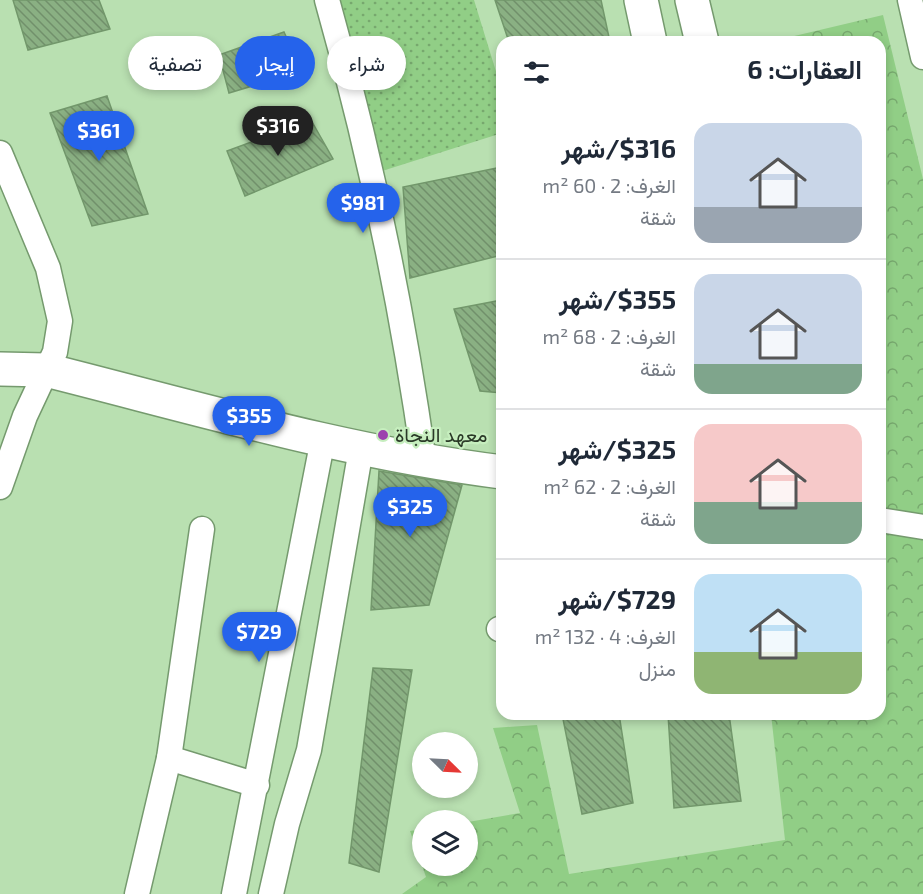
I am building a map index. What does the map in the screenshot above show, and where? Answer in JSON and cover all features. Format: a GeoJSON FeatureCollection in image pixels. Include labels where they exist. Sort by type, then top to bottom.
{"type":"FeatureCollection","features":[{"type":"Feature","properties":{"kind":"street"},"geometry":{"type":"LineString","coordinates":[[327,0],[357,107],[387,242],[410,360],[424,462]]}},
{"type":"Feature","properties":{"kind":"street"},"geometry":{"type":"LineString","coordinates":[[641,0],[649,36]]}},
{"type":"Feature","properties":{"kind":"street"},"geometry":{"type":"LineString","coordinates":[[692,0],[701,36]]}},
{"type":"Feature","properties":{"kind":"street"},"geometry":{"type":"LineString","coordinates":[[910,0],[923,57]]}},
{"type":"Feature","properties":{"kind":"street"},"geometry":{"type":"LineString","coordinates":[[0,153],[48,268],[60,321],[55,352],[25,416],[0,487]]}},
{"type":"Feature","properties":{"kind":"street"},"geometry":{"type":"LineString","coordinates":[[0,369],[46,370],[361,449],[424,462],[496,471]]}},
{"type":"Feature","properties":{"kind":"street"},"geometry":{"type":"LineString","coordinates":[[234,894],[323,439]]}},
{"type":"Feature","properties":{"kind":"street"},"geometry":{"type":"LineString","coordinates":[[271,894],[287,824],[309,750],[316,695],[361,449]]}},
{"type":"Feature","properties":{"kind":"street"},"geometry":{"type":"LineString","coordinates":[[886,521],[923,526]]}},
{"type":"Feature","properties":{"kind":"street"},"geometry":{"type":"LineString","coordinates":[[137,894],[169,758],[202,529]]}},
{"type":"Feature","properties":{"kind":"street"},"geometry":{"type":"LineString","coordinates":[[169,758],[257,785]]}},
{"type":"Feature","properties":{"kind":"green space"},"geometry":{"type":"Polygon","coordinates":[[[325,0],[474,0],[496,72],[496,135],[379,172],[353,90],[406,90],[406,36],[336,36],[325,0]]]}},
{"type":"Feature","properties":{"kind":"green space"},"geometry":{"type":"Polygon","coordinates":[[[883,15],[923,179],[923,894],[402,894],[426,876],[478,876],[478,820],[520,813],[493,728],[537,725],[569,874],[785,840],[772,720],[886,720],[886,36],[794,36],[883,15]]]}},
{"type":"Feature","properties":{"kind":"building"},"geometry":{"type":"Polygon","coordinates":[[[13,0],[99,0],[110,29],[28,50],[13,0]]]}},
{"type":"Feature","properties":{"kind":"building"},"geometry":{"type":"Polygon","coordinates":[[[495,0],[601,0],[609,36],[507,36],[495,0]]]}},
{"type":"Feature","properties":{"kind":"building"},"geometry":{"type":"Polygon","coordinates":[[[284,32],[286,36],[273,36],[284,32]]]}},
{"type":"Feature","properties":{"kind":"building"},"geometry":{"type":"Polygon","coordinates":[[[235,49],[235,90],[239,90],[229,93],[223,70],[223,54],[235,49]]]}},
{"type":"Feature","properties":{"kind":"building"},"geometry":{"type":"Polygon","coordinates":[[[107,96],[148,214],[92,226],[50,113],[107,96]]]}},
{"type":"Feature","properties":{"kind":"building"},"geometry":{"type":"Polygon","coordinates":[[[311,120],[333,159],[245,196],[227,151],[311,120]]]}},
{"type":"Feature","properties":{"kind":"building"},"geometry":{"type":"Polygon","coordinates":[[[496,168],[496,256],[410,278],[403,187],[496,168]]]}},
{"type":"Feature","properties":{"kind":"building"},"geometry":{"type":"Polygon","coordinates":[[[496,301],[496,392],[480,391],[454,309],[496,301]]]}},
{"type":"Feature","properties":{"kind":"building"},"geometry":{"type":"Polygon","coordinates":[[[379,471],[462,485],[429,605],[371,610],[379,471]]]}},
{"type":"Feature","properties":{"kind":"building"},"geometry":{"type":"Polygon","coordinates":[[[373,668],[412,670],[379,872],[349,863],[373,668]]]}},
{"type":"Feature","properties":{"kind":"building"},"geometry":{"type":"Polygon","coordinates":[[[563,720],[620,720],[633,803],[582,814],[563,720]]]}},
{"type":"Feature","properties":{"kind":"building"},"geometry":{"type":"Polygon","coordinates":[[[668,720],[730,720],[741,801],[674,808],[668,720]]]}},
{"type":"Feature","properties":{"kind":"place","name":"معهد النجاة"},"geometry":{"type":"Point","coordinates":[383,435]}}]}
